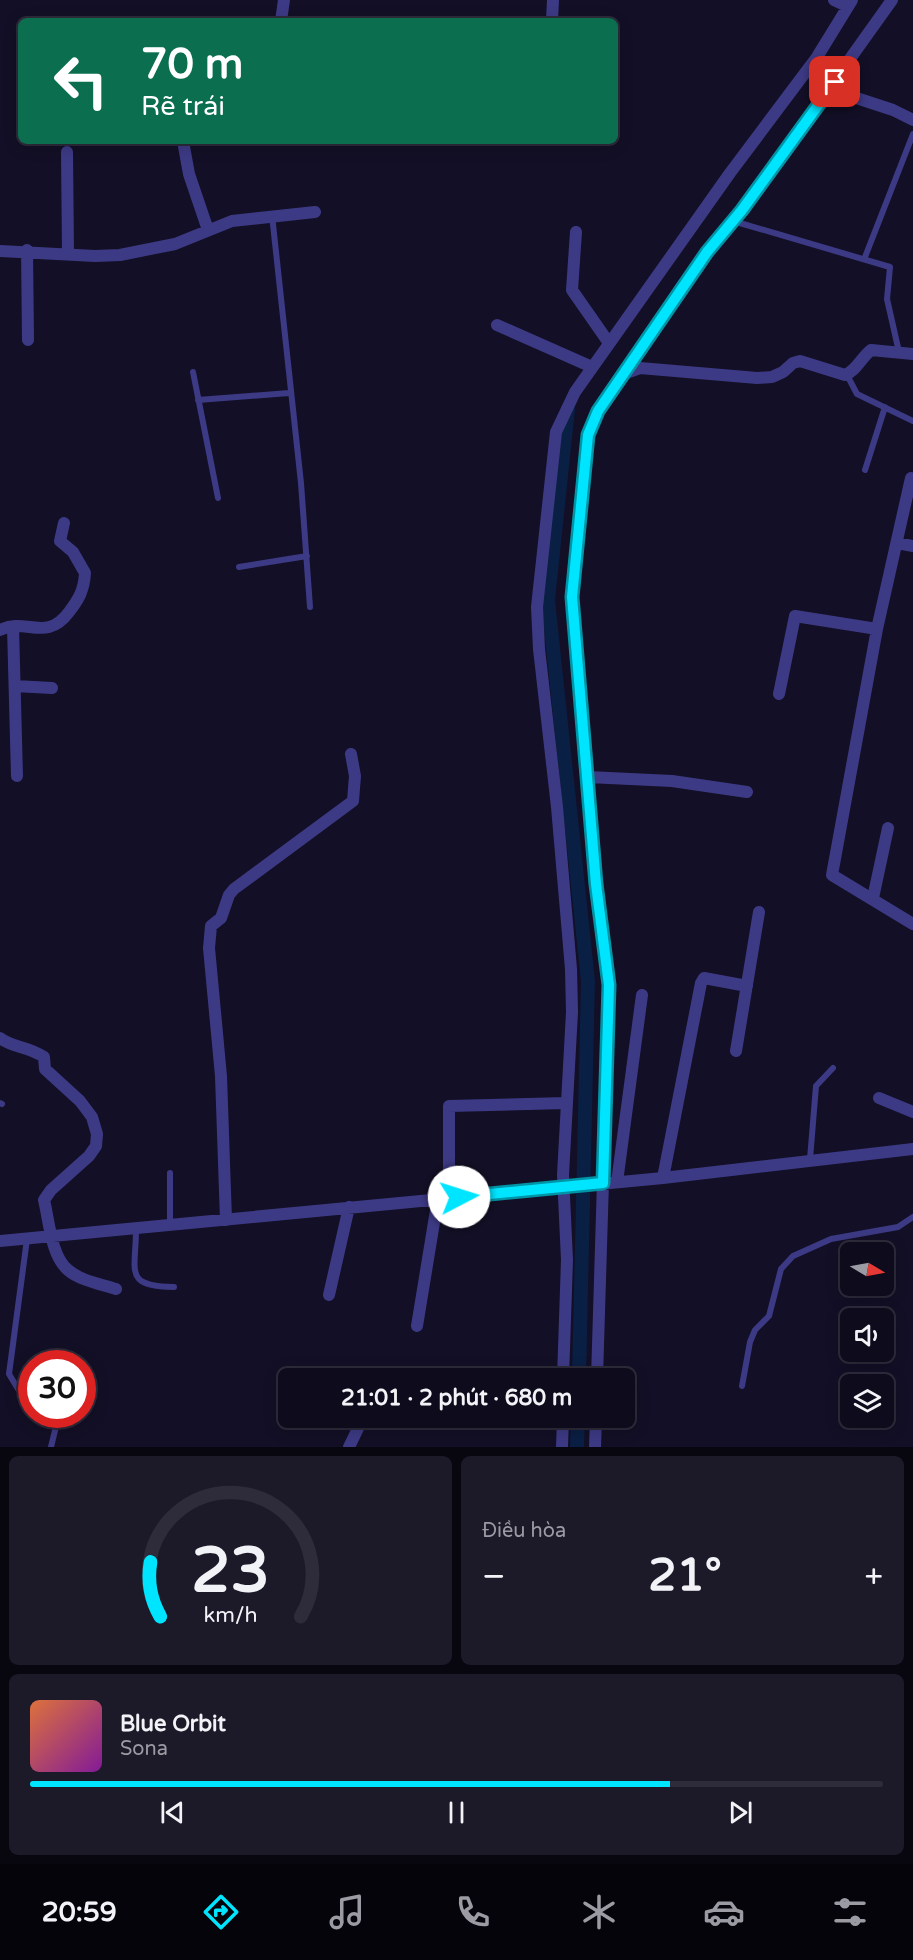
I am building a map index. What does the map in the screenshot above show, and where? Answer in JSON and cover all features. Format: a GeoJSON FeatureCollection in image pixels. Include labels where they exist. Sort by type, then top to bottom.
{"type":"FeatureCollection","features":[{"type":"Feature","properties":{"kind":"street"},"geometry":{"type":"LineString","coordinates":[[281,18],[284,0]]}},
{"type":"Feature","properties":{"kind":"street"},"geometry":{"type":"LineString","coordinates":[[552,18],[553,0]]}},
{"type":"Feature","properties":{"kind":"street"},"geometry":{"type":"LineString","coordinates":[[563,1368],[567,1260],[566,1103],[572,1012],[571,969],[557,807],[539,649],[537,607],[556,432],[566,406],[592,367],[817,57],[850,3],[834,0]]}},
{"type":"Feature","properties":{"kind":"street"},"geometry":{"type":"LineString","coordinates":[[597,1368],[609,985],[596,884],[572,597],[588,435],[592,422],[707,252],[733,221],[892,0]]}},
{"type":"Feature","properties":{"kind":"street"},"geometry":{"type":"LineString","coordinates":[[827,92],[832,90],[893,110],[913,120]]}},
{"type":"Feature","properties":{"kind":"street"},"geometry":{"type":"LineString","coordinates":[[184,144],[189,174],[208,230]]}},
{"type":"Feature","properties":{"kind":"street"},"geometry":{"type":"LineString","coordinates":[[67,152],[68,254]]}},
{"type":"Feature","properties":{"kind":"street"},"geometry":{"type":"LineString","coordinates":[[0,251],[27,250],[120,255],[175,244],[232,221],[315,212]]}},
{"type":"Feature","properties":{"kind":"street"},"geometry":{"type":"LineString","coordinates":[[576,232],[572,290],[609,344]]}},
{"type":"Feature","properties":{"kind":"street"},"geometry":{"type":"LineString","coordinates":[[27,250],[28,340]]}},
{"type":"Feature","properties":{"kind":"street"},"geometry":{"type":"LineString","coordinates":[[497,325],[592,367]]}},
{"type":"Feature","properties":{"kind":"street"},"geometry":{"type":"LineString","coordinates":[[625,374],[640,368],[757,378],[783,372],[793,363],[800,361],[847,375],[871,350],[913,354]]}},
{"type":"Feature","properties":{"kind":"street"},"geometry":{"type":"LineString","coordinates":[[912,475],[877,629],[832,875],[913,924]]}},
{"type":"Feature","properties":{"kind":"street"},"geometry":{"type":"LineString","coordinates":[[17,776],[15,686],[6,629],[51,628],[58,625],[84,590],[86,573],[73,552],[60,541],[64,523]]}},
{"type":"Feature","properties":{"kind":"street"},"geometry":{"type":"LineString","coordinates":[[897,543],[913,546]]}},
{"type":"Feature","properties":{"kind":"street"},"geometry":{"type":"LineString","coordinates":[[779,694],[795,616],[877,629]]}},
{"type":"Feature","properties":{"kind":"street"},"geometry":{"type":"LineString","coordinates":[[15,686],[52,688]]}},
{"type":"Feature","properties":{"kind":"street"},"geometry":{"type":"LineString","coordinates":[[226,1220],[221,1076],[209,948],[210,926],[221,918],[229,895],[234,889],[353,801],[355,776],[351,754]]}},
{"type":"Feature","properties":{"kind":"street"},"geometry":{"type":"LineString","coordinates":[[588,777],[672,781],[747,792]]}},
{"type":"Feature","properties":{"kind":"street"},"geometry":{"type":"LineString","coordinates":[[873,898],[888,828]]}},
{"type":"Feature","properties":{"kind":"street"},"geometry":{"type":"LineString","coordinates":[[736,1051],[759,912]]}},
{"type":"Feature","properties":{"kind":"street"},"geometry":{"type":"LineString","coordinates":[[663,1178],[701,983],[704,978],[747,986]]}},
{"type":"Feature","properties":{"kind":"street"},"geometry":{"type":"LineString","coordinates":[[617,1182],[642,995]]}},
{"type":"Feature","properties":{"kind":"street"},"geometry":{"type":"LineString","coordinates":[[0,1038],[34,1050],[44,1058],[45,1069],[80,1101],[92,1117],[97,1134],[96,1146],[89,1156],[45,1196],[53,1236],[59,1256],[67,1270],[84,1279],[116,1288]]}},
{"type":"Feature","properties":{"kind":"street"},"geometry":{"type":"LineString","coordinates":[[879,1098],[913,1112]]}},
{"type":"Feature","properties":{"kind":"street"},"geometry":{"type":"LineString","coordinates":[[449,1177],[449,1106],[566,1103]]}},
{"type":"Feature","properties":{"kind":"street"},"geometry":{"type":"LineString","coordinates":[[0,1241],[438,1198],[567,1188],[913,1149]]}},
{"type":"Feature","properties":{"kind":"street"},"geometry":{"type":"LineString","coordinates":[[417,1326],[438,1198]]}},
{"type":"Feature","properties":{"kind":"street"},"geometry":{"type":"LineString","coordinates":[[329,1295],[350,1207]]}},
{"type":"Feature","properties":{"kind":"street"},"geometry":{"type":"LineString","coordinates":[[349,1447],[358,1428]]}},
{"type":"Feature","properties":{"kind":"street"},"geometry":{"type":"LineString","coordinates":[[562,1447],[563,1428]]}},
{"type":"Feature","properties":{"kind":"street"},"geometry":{"type":"LineString","coordinates":[[595,1447],[596,1428]]}},
{"type":"Feature","properties":{"kind":"lane"},"geometry":{"type":"LineString","coordinates":[[865,257],[913,134]]}},
{"type":"Feature","properties":{"kind":"lane"},"geometry":{"type":"LineString","coordinates":[[272,215],[307,556],[310,608]]}},
{"type":"Feature","properties":{"kind":"lane"},"geometry":{"type":"LineString","coordinates":[[733,221],[865,257],[890,267],[887,299],[899,352]]}},
{"type":"Feature","properties":{"kind":"lane"},"geometry":{"type":"LineString","coordinates":[[193,372],[218,498]]}},
{"type":"Feature","properties":{"kind":"lane"},"geometry":{"type":"LineString","coordinates":[[847,375],[857,394],[913,421]]}},
{"type":"Feature","properties":{"kind":"lane"},"geometry":{"type":"LineString","coordinates":[[198,400],[289,393]]}},
{"type":"Feature","properties":{"kind":"lane"},"geometry":{"type":"LineString","coordinates":[[865,470],[885,407]]}},
{"type":"Feature","properties":{"kind":"lane"},"geometry":{"type":"LineString","coordinates":[[239,567],[307,556]]}},
{"type":"Feature","properties":{"kind":"lane"},"geometry":{"type":"LineString","coordinates":[[810,1159],[816,1086],[833,1068]]}},
{"type":"Feature","properties":{"kind":"lane"},"geometry":{"type":"LineString","coordinates":[[170,1173],[170,1226]]}},
{"type":"Feature","properties":{"kind":"lane"},"geometry":{"type":"LineString","coordinates":[[742,1386],[752,1336],[769,1316],[781,1269],[793,1256],[831,1239],[898,1227],[913,1217]]}},
{"type":"Feature","properties":{"kind":"lane"},"geometry":{"type":"LineString","coordinates":[[136,1229],[136,1275],[142,1284],[174,1287]]}},
{"type":"Feature","properties":{"kind":"lane"},"geometry":{"type":"LineString","coordinates":[[18,1389],[9,1374],[27,1239]]}},
{"type":"Feature","properties":{"kind":"lane"},"geometry":{"type":"LineString","coordinates":[[51,1447],[56,1428]]}},
{"type":"Feature","properties":{"kind":"waterway"},"geometry":{"type":"LineString","coordinates":[[568,409],[548,600],[588,981],[579,1368]]}},
{"type":"Feature","properties":{"kind":"waterway"},"geometry":{"type":"LineString","coordinates":[[577,1447],[578,1428]]}},
{"type":"Feature","properties":{"kind":"route"},"geometry":{"type":"LineString","coordinates":[[459,1197],[603,1183],[609,985],[596,884],[580,670],[572,597],[588,435],[598,411],[707,252],[742,210],[835,82]]}}]}
